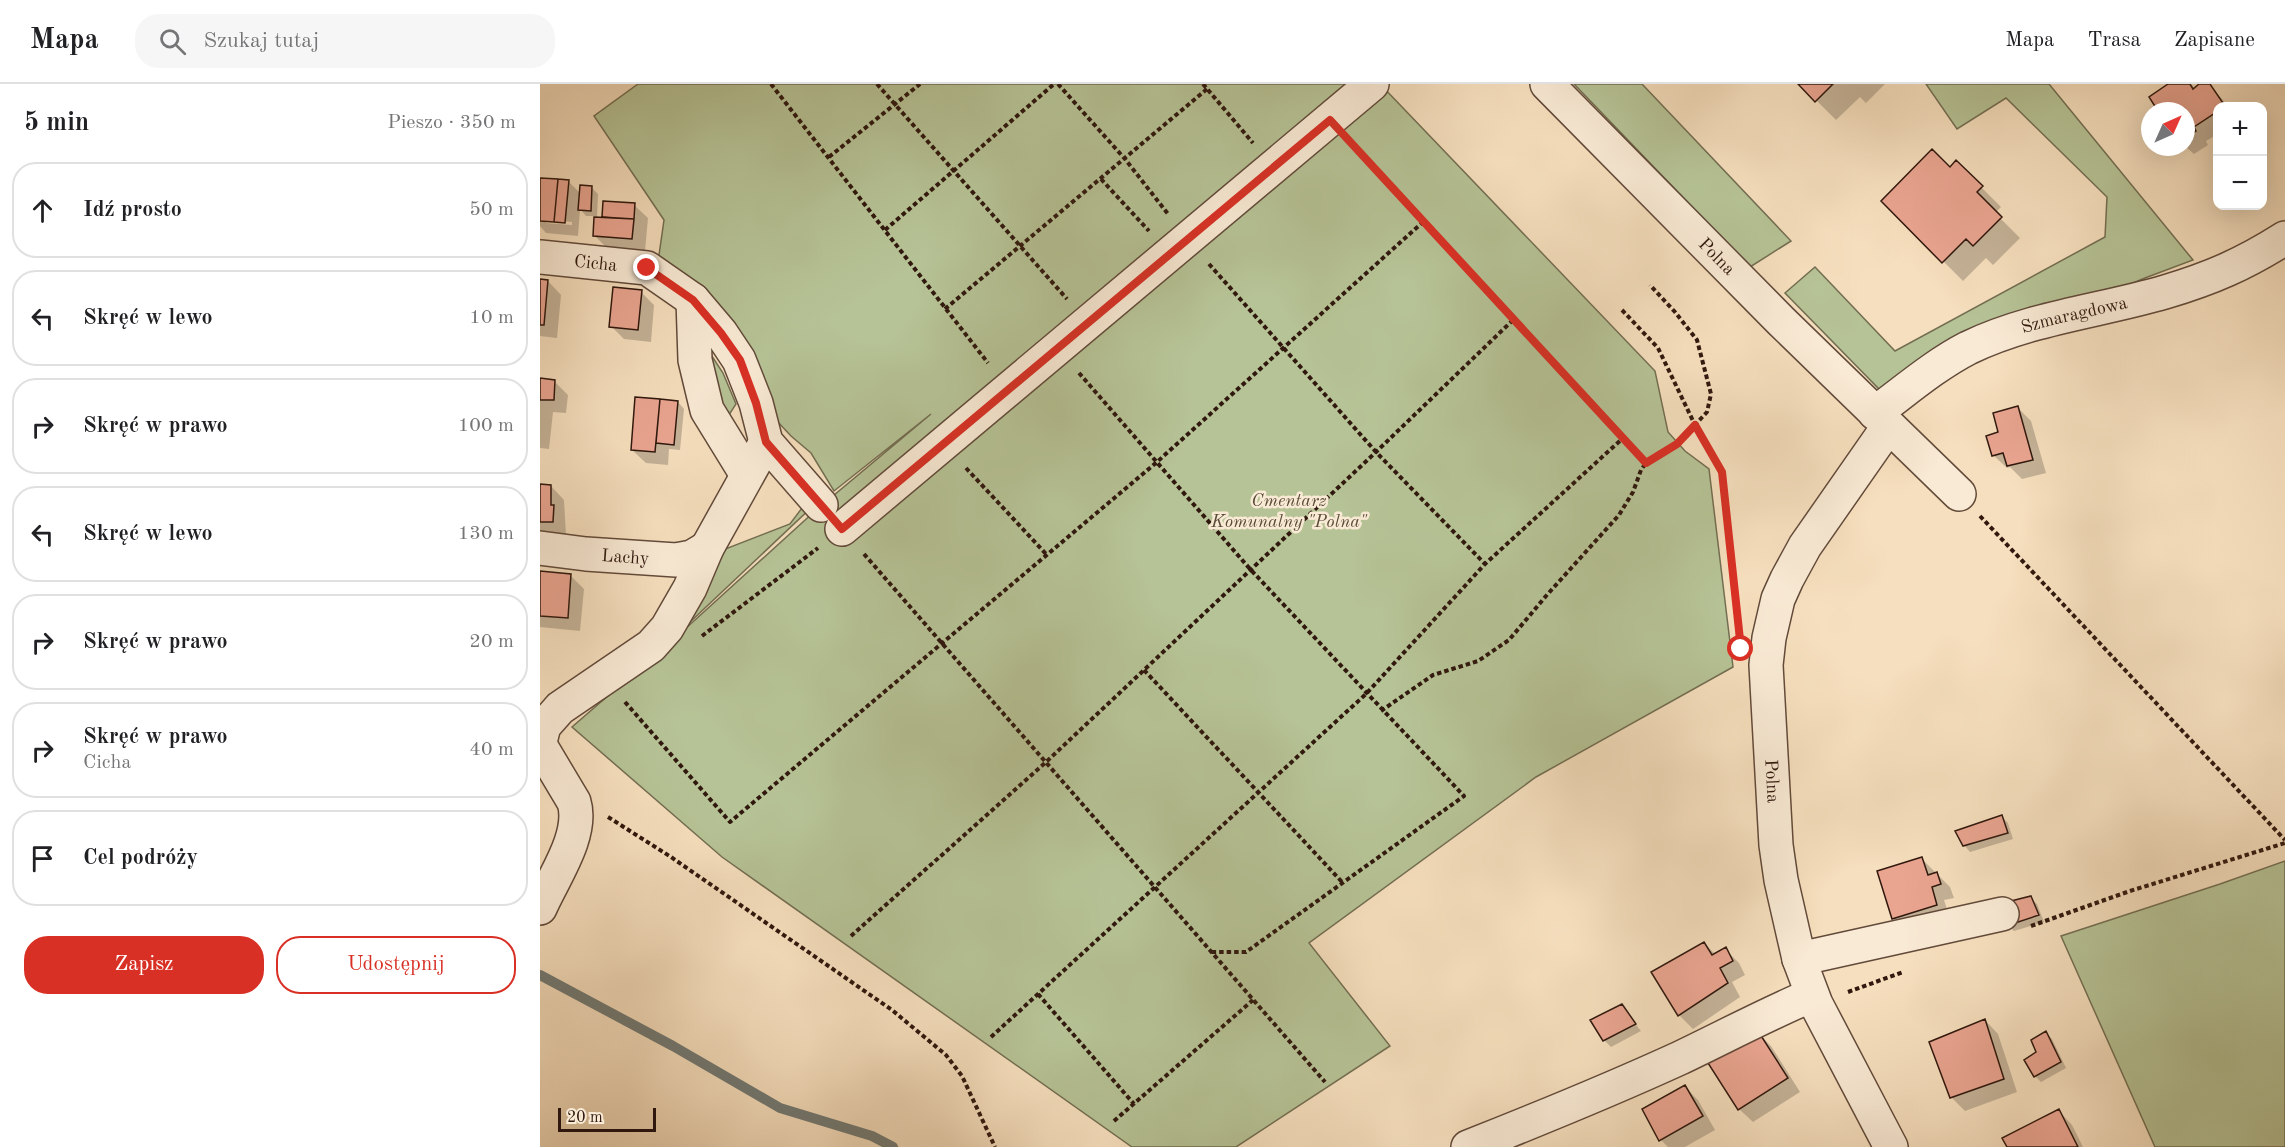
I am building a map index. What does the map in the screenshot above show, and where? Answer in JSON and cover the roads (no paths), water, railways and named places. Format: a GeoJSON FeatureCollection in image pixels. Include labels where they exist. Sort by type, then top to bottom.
{"type":"FeatureCollection","features":[{"type":"Feature","properties":{"kind":"street"},"geometry":{"type":"LineString","coordinates":[[540,908],[565,859],[576,824],[577,811],[540,744],[544,726],[560,708],[651,646],[668,628],[690,588],[707,548],[766,442],[832,517],[943,443],[1372,84]]}},
{"type":"Feature","properties":{"kind":"street","name":"Polna"},"geometry":{"type":"LineString","coordinates":[[1547,84],[1882,420],[1959,494]]}},
{"type":"Feature","properties":{"kind":"street","name":"Szmaragdowa"},"geometry":{"type":"LineString","coordinates":[[1882,420],[1933,370],[1969,348],[2028,326],[2165,292],[2218,274],[2249,261],[2285,238]]}},
{"type":"Feature","properties":{"kind":"street","name":"Cicha"},"geometry":{"type":"LineString","coordinates":[[540,257],[647,268],[693,300],[740,360],[756,403],[766,442]]}},
{"type":"Feature","properties":{"kind":"street"},"geometry":{"type":"LineString","coordinates":[[693,300],[694,360],[707,410],[747,475]]}},
{"type":"Feature","properties":{"kind":"street","name":"Polna"},"geometry":{"type":"LineString","coordinates":[[1882,420],[1805,546],[1778,599],[1769,638],[1766,665],[1774,821],[1781,880],[1800,959],[1814,1000],[1891,1147]]}},
{"type":"Feature","properties":{"kind":"street","name":"Lachy"},"geometry":{"type":"LineString","coordinates":[[540,548],[676,560],[692,557],[707,548]]}},
{"type":"Feature","properties":{"kind":"street"},"geometry":{"type":"LineString","coordinates":[[1800,959],[2015,921]]}},
{"type":"Feature","properties":{"kind":"street"},"geometry":{"type":"LineString","coordinates":[[1468,1147],[1636,1078],[1708,1045],[1769,1013],[1814,1000]]}},
{"type":"Feature","properties":{"kind":"waterway"},"geometry":{"type":"LineString","coordinates":[[540,975],[673,1046],[780,1108],[872,1136],[893,1147]]}},
{"type":"Feature","properties":{"kind":"park label","name":"Cmentarz Komunalny \"Polna\""},"geometry":{"type":"Point","coordinates":[1289,510]}}]}
